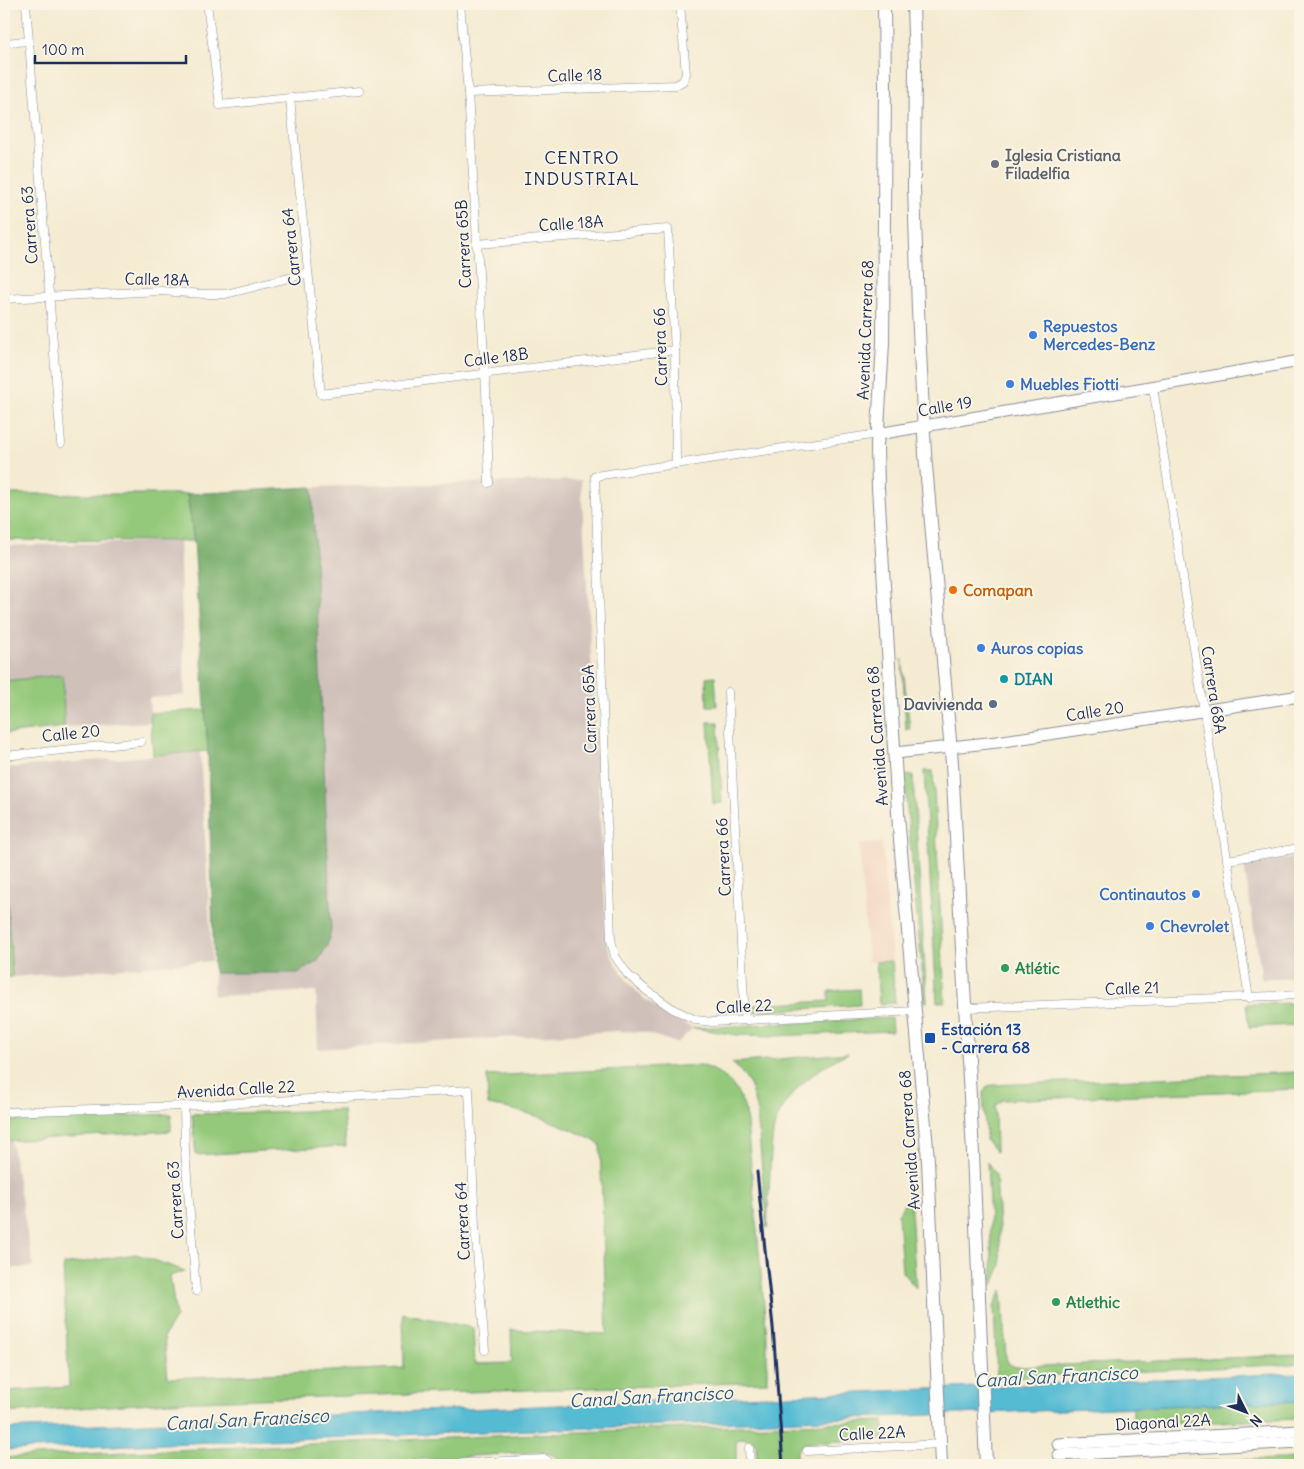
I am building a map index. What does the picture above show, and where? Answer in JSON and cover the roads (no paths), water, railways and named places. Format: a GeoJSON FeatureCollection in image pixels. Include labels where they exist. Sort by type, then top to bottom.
{"type":"FeatureCollection","features":[{"type":"Feature","properties":{"kind":"main road","name":"Avenida Carrera 68"},"geometry":{"type":"LineString","coordinates":[[884,4],[883,343],[878,434],[878,488],[899,828],[928,1160],[941,1465]]}},
{"type":"Feature","properties":{"kind":"main road"},"geometry":{"type":"LineString","coordinates":[[913,4],[915,65],[914,187],[925,454],[950,747],[973,1153],[986,1465]]}},
{"type":"Feature","properties":{"kind":"street","name":"Carrera 63"},"geometry":{"type":"LineString","coordinates":[[26,4],[61,443]]}},
{"type":"Feature","properties":{"kind":"street"},"geometry":{"type":"LineString","coordinates":[[207,4],[220,105],[359,91]]}},
{"type":"Feature","properties":{"kind":"street","name":"Carrera 65B"},"geometry":{"type":"LineString","coordinates":[[460,4],[468,93],[485,372],[489,483]]}},
{"type":"Feature","properties":{"kind":"street","name":"Calle 18"},"geometry":{"type":"LineString","coordinates":[[468,93],[676,85],[683,81],[686,74],[680,4]]}},
{"type":"Feature","properties":{"kind":"street"},"geometry":{"type":"LineString","coordinates":[[4,43],[29,41]]}},
{"type":"Feature","properties":{"kind":"street","name":"Carrera 64"},"geometry":{"type":"LineString","coordinates":[[290,98],[321,394]]}},
{"type":"Feature","properties":{"kind":"street","name":"Calle 18A"},"geometry":{"type":"LineString","coordinates":[[476,244],[668,229]]}},
{"type":"Feature","properties":{"kind":"street","name":"Carrera 66"},"geometry":{"type":"LineString","coordinates":[[668,229],[675,350],[676,464]]}},
{"type":"Feature","properties":{"kind":"street","name":"Calle 18A"},"geometry":{"type":"LineString","coordinates":[[4,299],[48,295],[160,291],[226,294],[308,274]]}},
{"type":"Feature","properties":{"kind":"street","name":"Calle 18B"},"geometry":{"type":"LineString","coordinates":[[321,394],[485,372],[675,350]]}},
{"type":"Feature","properties":{"kind":"street","name":"Calle 19"},"geometry":{"type":"LineString","coordinates":[[595,476],[878,434],[1300,361]]}},
{"type":"Feature","properties":{"kind":"street","name":"Carrera 68A"},"geometry":{"type":"LineString","coordinates":[[1153,387],[1249,998]]}},
{"type":"Feature","properties":{"kind":"street","name":"Carrera 65A"},"geometry":{"type":"LineString","coordinates":[[595,476],[611,940]]}},
{"type":"Feature","properties":{"kind":"street","name":"Carrera 66"},"geometry":{"type":"LineString","coordinates":[[728,692],[746,1020]]}},
{"type":"Feature","properties":{"kind":"street","name":"Calle 20"},"geometry":{"type":"LineString","coordinates":[[895,753],[1026,738],[1300,696]]}},
{"type":"Feature","properties":{"kind":"street","name":"Calle 20"},"geometry":{"type":"LineString","coordinates":[[4,756],[141,742]]}},
{"type":"Feature","properties":{"kind":"street"},"geometry":{"type":"LineString","coordinates":[[1227,860],[1300,848]]}},
{"type":"Feature","properties":{"kind":"street","name":"Calle 22"},"geometry":{"type":"LineString","coordinates":[[611,940],[615,956],[628,975],[672,1009],[696,1020],[712,1022],[915,1011]]}},
{"type":"Feature","properties":{"kind":"street","name":"Calle 21"},"geometry":{"type":"LineString","coordinates":[[965,1008],[1300,995]]}},
{"type":"Feature","properties":{"kind":"street","name":"Carrera 64"},"geometry":{"type":"LineString","coordinates":[[469,1090],[475,1226],[485,1350]]}},
{"type":"Feature","properties":{"kind":"street","name":"Avenida Calle 22"},"geometry":{"type":"LineString","coordinates":[[4,1112],[184,1106],[469,1090]]}},
{"type":"Feature","properties":{"kind":"street","name":"Carrera 63"},"geometry":{"type":"LineString","coordinates":[[184,1106],[196,1292]]}},
{"type":"Feature","properties":{"kind":"street","name":"Diagonal 22A"},"geometry":{"type":"LineString","coordinates":[[1300,1430],[1058,1449],[1300,1442]]}},
{"type":"Feature","properties":{"kind":"street","name":"Calle 22A"},"geometry":{"type":"LineString","coordinates":[[807,1451],[940,1444]]}},
{"type":"Feature","properties":{"kind":"street"},"geometry":{"type":"LineString","coordinates":[[749,1448],[750,1465]]}},
{"type":"Feature","properties":{"kind":"street"},"geometry":{"type":"LineString","coordinates":[[432,1465],[545,1459],[553,1465]]}},
{"type":"Feature","properties":{"kind":"water","name":"Canal San Francisco"},"geometry":{"type":"Polygon","coordinates":[[[1300,1373],[1300,1401],[4,1450],[4,1429],[1300,1373]]]}},
{"type":"Feature","properties":{"kind":"railway"},"geometry":{"type":"LineString","coordinates":[[757,1172],[773,1327],[783,1465]]}},
{"type":"Feature","properties":{"kind":"place","name":"Iglesia Cristiana Filadelfia"},"geometry":{"type":"Point","coordinates":[995,164]}},
{"type":"Feature","properties":{"kind":"place","name":"Repuestos Mercedes-Benz"},"geometry":{"type":"Point","coordinates":[1033,335]}},
{"type":"Feature","properties":{"kind":"place","name":"Muebles Fiotti"},"geometry":{"type":"Point","coordinates":[1010,384]}},
{"type":"Feature","properties":{"kind":"place","name":"Comapan"},"geometry":{"type":"Point","coordinates":[953,590]}},
{"type":"Feature","properties":{"kind":"place","name":"Auros copias"},"geometry":{"type":"Point","coordinates":[981,648]}},
{"type":"Feature","properties":{"kind":"place","name":"DIAN"},"geometry":{"type":"Point","coordinates":[1004,679]}},
{"type":"Feature","properties":{"kind":"place","name":"Davivienda"},"geometry":{"type":"Point","coordinates":[993,704]}},
{"type":"Feature","properties":{"kind":"place","name":"Continautos"},"geometry":{"type":"Point","coordinates":[1196,894]}},
{"type":"Feature","properties":{"kind":"place","name":"Chevrolet"},"geometry":{"type":"Point","coordinates":[1150,926]}},
{"type":"Feature","properties":{"kind":"place","name":"Atlétic"},"geometry":{"type":"Point","coordinates":[1005,968]}},
{"type":"Feature","properties":{"kind":"place","name":"Estación 13 - Carrera 68"},"geometry":{"type":"Point","coordinates":[930,1038]}},
{"type":"Feature","properties":{"kind":"place","name":"Atlethic"},"geometry":{"type":"Point","coordinates":[1056,1302]}},
{"type":"Feature","properties":{"kind":"district","name":"CENTRO INDUSTRIAL"},"geometry":{"type":"Point","coordinates":[582,168]}}]}
